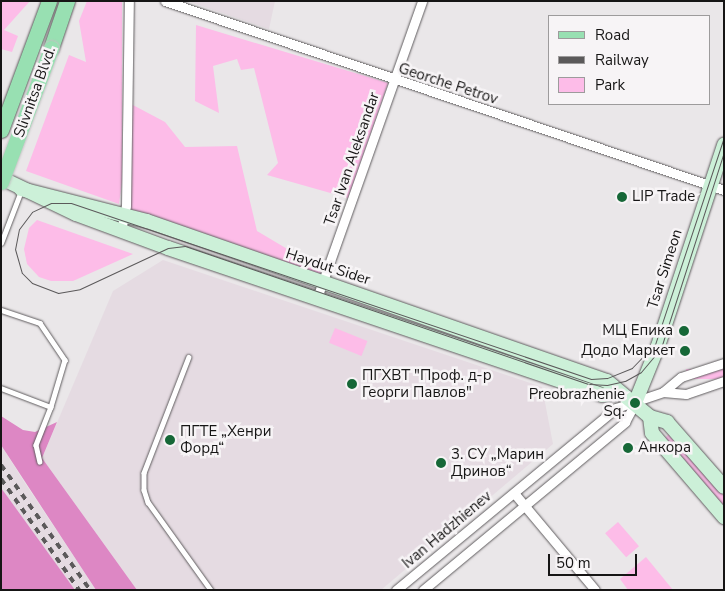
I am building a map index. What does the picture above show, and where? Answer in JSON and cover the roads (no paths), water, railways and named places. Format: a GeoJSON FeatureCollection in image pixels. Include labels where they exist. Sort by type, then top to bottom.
{"type":"FeatureCollection","features":[{"type":"Feature","properties":{"kind":"main road","name":"Slivnitsa Blvd."},"geometry":{"type":"LineString","coordinates":[[1,130],[49,1]]}},
{"type":"Feature","properties":{"kind":"main road","name":"Slivnitsa Blvd."},"geometry":{"type":"LineString","coordinates":[[1,182],[67,1]]}},
{"type":"Feature","properties":{"kind":"street"},"geometry":{"type":"LineString","coordinates":[[121,231],[126,214],[128,1]]}},
{"type":"Feature","properties":{"kind":"street","name":"Georche Petrov"},"geometry":{"type":"LineString","coordinates":[[165,1],[394,81],[717,187]]}},
{"type":"Feature","properties":{"kind":"street","name":"Tsar Ivan Aleksandar"},"geometry":{"type":"LineString","coordinates":[[317,298],[422,1]]}},
{"type":"Feature","properties":{"kind":"street","name":"Tsar Simeon"},"geometry":{"type":"LineString","coordinates":[[636,403],[717,187],[724,145]]}},
{"type":"Feature","properties":{"kind":"street","name":"Haydut Sider"},"geometry":{"type":"LineString","coordinates":[[1,178],[21,189],[121,231],[602,395],[618,393]]}},
{"type":"Feature","properties":{"kind":"street","name":"Haydut Sider"},"geometry":{"type":"LineString","coordinates":[[21,189],[126,214],[607,381],[618,393],[636,403],[650,417]]}},
{"type":"Feature","properties":{"kind":"street","name":"Ivan Hadzhienev"},"geometry":{"type":"LineString","coordinates":[[401,588],[616,408],[636,403],[663,392],[681,377],[724,363]]}},
{"type":"Feature","properties":{"kind":"street","name":"Ivan Hadzhienev"},"geometry":{"type":"LineString","coordinates":[[663,392],[686,394],[724,382]]}},
{"type":"Feature","properties":{"kind":"street","name":"Ivan Hadzhienev"},"geometry":{"type":"LineString","coordinates":[[423,590],[624,422],[636,403]]}},
{"type":"Feature","properties":{"kind":"street"},"geometry":{"type":"LineString","coordinates":[[724,487],[668,422],[650,417],[652,433],[724,517]]}},
{"type":"Feature","properties":{"kind":"street"},"geometry":{"type":"LineString","coordinates":[[514,493],[595,590]]}},
{"type":"Feature","properties":{"kind":"lane"},"geometry":{"type":"LineString","coordinates":[[1,244],[21,189]]}},
{"type":"Feature","properties":{"kind":"lane"},"geometry":{"type":"LineString","coordinates":[[1,310],[40,323],[65,360],[51,407],[36,445],[40,462]]}},
{"type":"Feature","properties":{"kind":"lane"},"geometry":{"type":"LineString","coordinates":[[189,357],[144,473],[144,490],[148,502],[210,588],[203,590]]}},
{"type":"Feature","properties":{"kind":"lane"},"geometry":{"type":"LineString","coordinates":[[1,388],[51,407]]}},
{"type":"Feature","properties":{"kind":"tram line"},"geometry":{"type":"LineString","coordinates":[[724,137],[655,344],[632,368],[607,378],[591,379],[71,203],[51,203],[32,212],[19,229],[15,249],[22,273],[32,283],[58,293],[80,289],[168,248],[185,246],[589,384],[607,385],[625,381],[641,372],[661,348],[724,152]]}},
{"type":"Feature","properties":{"kind":"railway"},"geometry":{"type":"LineString","coordinates":[[1,465],[90,590]]}},
{"type":"Feature","properties":{"kind":"railway"},"geometry":{"type":"LineString","coordinates":[[1,479],[79,590]]}},
{"type":"Feature","properties":{"kind":"place","name":"LIP Trade"},"geometry":{"type":"Point","coordinates":[622,197]}},
{"type":"Feature","properties":{"kind":"place","name":"МЦ Епика"},"geometry":{"type":"Point","coordinates":[684,331]}},
{"type":"Feature","properties":{"kind":"place","name":"Додо Маркет"},"geometry":{"type":"Point","coordinates":[685,351]}},
{"type":"Feature","properties":{"kind":"place","name":"ПГХВТ \"Проф. д-р Георги Павлов\""},"geometry":{"type":"Point","coordinates":[352,384]}},
{"type":"Feature","properties":{"kind":"place","name":"Preobrazhenie Sq."},"geometry":{"type":"Point","coordinates":[635,403]}},
{"type":"Feature","properties":{"kind":"place","name":"ПГТЕ „Хенри Форд“"},"geometry":{"type":"Point","coordinates":[170,440]}},
{"type":"Feature","properties":{"kind":"place","name":"Анкора"},"geometry":{"type":"Point","coordinates":[628,448]}},
{"type":"Feature","properties":{"kind":"place","name":"3. СУ „Марин Дринов“"},"geometry":{"type":"Point","coordinates":[441,463]}}]}
